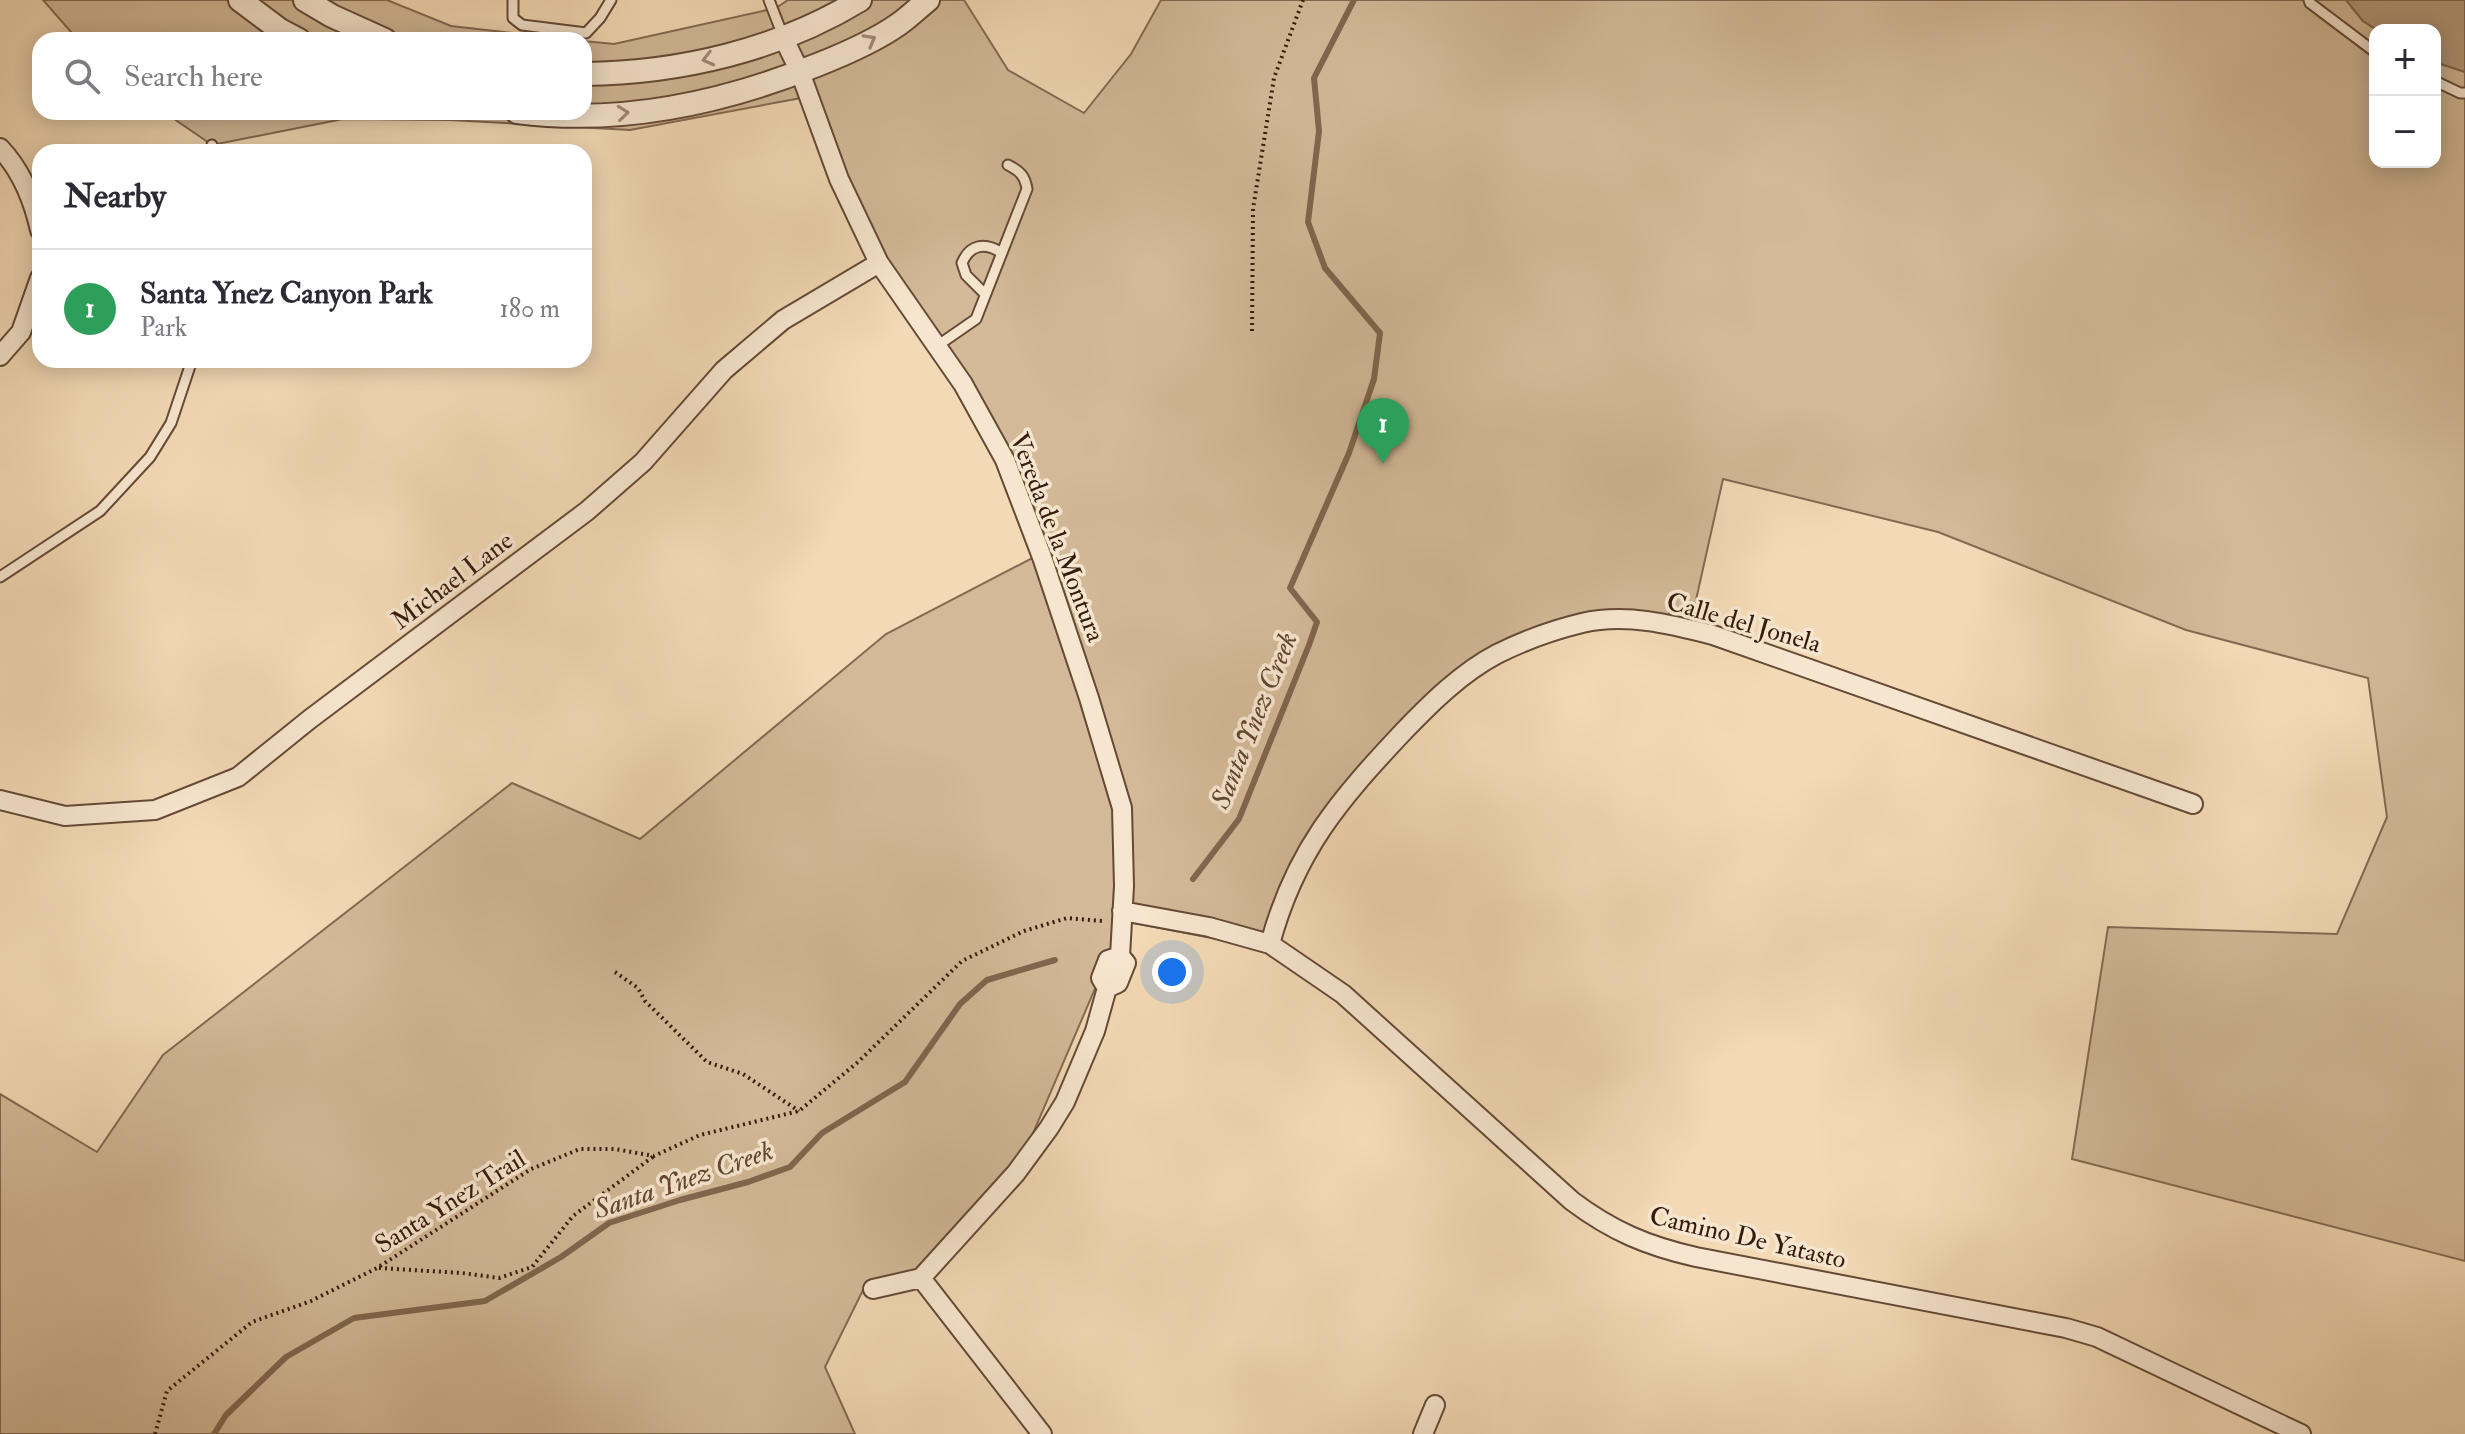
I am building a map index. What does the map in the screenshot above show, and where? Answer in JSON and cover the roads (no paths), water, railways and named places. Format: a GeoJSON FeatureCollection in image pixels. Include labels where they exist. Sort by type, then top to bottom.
{"type":"FeatureCollection","features":[{"type":"Feature","properties":{"kind":"street"},"geometry":{"type":"LineString","coordinates":[[240,0],[284,32]]}},
{"type":"Feature","properties":{"kind":"street"},"geometry":{"type":"LineString","coordinates":[[305,0],[367,32]]}},
{"type":"Feature","properties":{"kind":"street"},"geometry":{"type":"LineString","coordinates":[[592,74],[666,69],[784,39],[860,0]]}},
{"type":"Feature","properties":{"kind":"street"},"geometry":{"type":"LineString","coordinates":[[592,114],[659,109],[747,92],[847,53],[899,24],[928,0]]}},
{"type":"Feature","properties":{"kind":"street","name":"Vereda de la Montura"},"geometry":{"type":"LineString","coordinates":[[784,39],[800,72],[839,179],[879,263],[963,384],[1005,460],[1080,670],[1122,808],[1124,886],[1120,956],[1126,963],[1118,983],[1107,988],[1079,1073],[1049,1128],[1016,1173],[921,1278]]}},
{"type":"Feature","properties":{"kind":"street"},"geometry":{"type":"LineString","coordinates":[[0,148],[12,160],[32,198]]}},
{"type":"Feature","properties":{"kind":"street","name":"Michael Lane"},"geometry":{"type":"LineString","coordinates":[[0,800],[65,816],[155,810],[238,777],[310,719],[587,511],[643,462],[724,370],[783,320],[879,263]]}},
{"type":"Feature","properties":{"kind":"street"},"geometry":{"type":"LineString","coordinates":[[0,356],[21,332],[32,301]]}},
{"type":"Feature","properties":{"kind":"street","name":"Calle del Jonela"},"geometry":{"type":"LineString","coordinates":[[1270,944],[1280,906],[1312,840],[1373,763],[1430,703],[1494,655],[1535,637],[1584,622],[1624,618],[1668,623],[1713,635],[2193,804]]}},
{"type":"Feature","properties":{"kind":"street","name":"Camino De Yatasto"},"geometry":{"type":"LineString","coordinates":[[1122,911],[1209,927],[1270,944],[1343,994],[1572,1201],[1601,1223],[1637,1239],[1681,1254],[2066,1328],[2097,1337],[2301,1434]]}},
{"type":"Feature","properties":{"kind":"street"},"geometry":{"type":"LineString","coordinates":[[873,1289],[921,1278],[1042,1434]]}},
{"type":"Feature","properties":{"kind":"street"},"geometry":{"type":"LineString","coordinates":[[1423,1434],[1435,1405]]}},
{"type":"Feature","properties":{"kind":"lane"},"geometry":{"type":"LineString","coordinates":[[513,0],[513,18],[522,25],[578,32]]}},
{"type":"Feature","properties":{"kind":"lane"},"geometry":{"type":"LineString","coordinates":[[587,32],[611,0]]}},
{"type":"Feature","properties":{"kind":"lane"},"geometry":{"type":"LineString","coordinates":[[769,0],[784,39]]}},
{"type":"Feature","properties":{"kind":"lane"},"geometry":{"type":"LineString","coordinates":[[2309,0],[2369,47]]}},
{"type":"Feature","properties":{"kind":"lane"},"geometry":{"type":"LineString","coordinates":[[2441,84],[2465,93]]}},
{"type":"Feature","properties":{"kind":"lane"},"geometry":{"type":"LineString","coordinates":[[937,346],[976,319],[1002,253],[1027,189],[1019,170],[1008,165]]}},
{"type":"Feature","properties":{"kind":"lane"},"geometry":{"type":"LineString","coordinates":[[985,294],[971,282],[962,263],[966,253],[979,245],[992,246],[1002,253]]}},
{"type":"Feature","properties":{"kind":"lane"},"geometry":{"type":"LineString","coordinates":[[0,577],[100,511],[150,457],[171,423],[189,368]]}},
{"type":"Feature","properties":{"kind":"waterway","name":"Santa Ynez Creek"},"geometry":{"type":"LineString","coordinates":[[1193,879],[1239,819],[1309,645],[1317,622],[1290,588],[1349,453],[1374,379],[1380,333],[1325,268],[1308,222],[1319,131],[1314,78],[1354,0]]}},
{"type":"Feature","properties":{"kind":"waterway","name":"Santa Ynez Creek"},"geometry":{"type":"LineString","coordinates":[[214,1434],[226,1415],[286,1357],[354,1318],[485,1301],[561,1257],[609,1223],[790,1167],[822,1133],[905,1082],[960,1004],[987,980],[1055,960]]}},
{"type":"Feature","properties":{"kind":"place","name":"Santa Ynez Canyon Park"},"geometry":{"type":"Point","coordinates":[1383,464]}}]}
